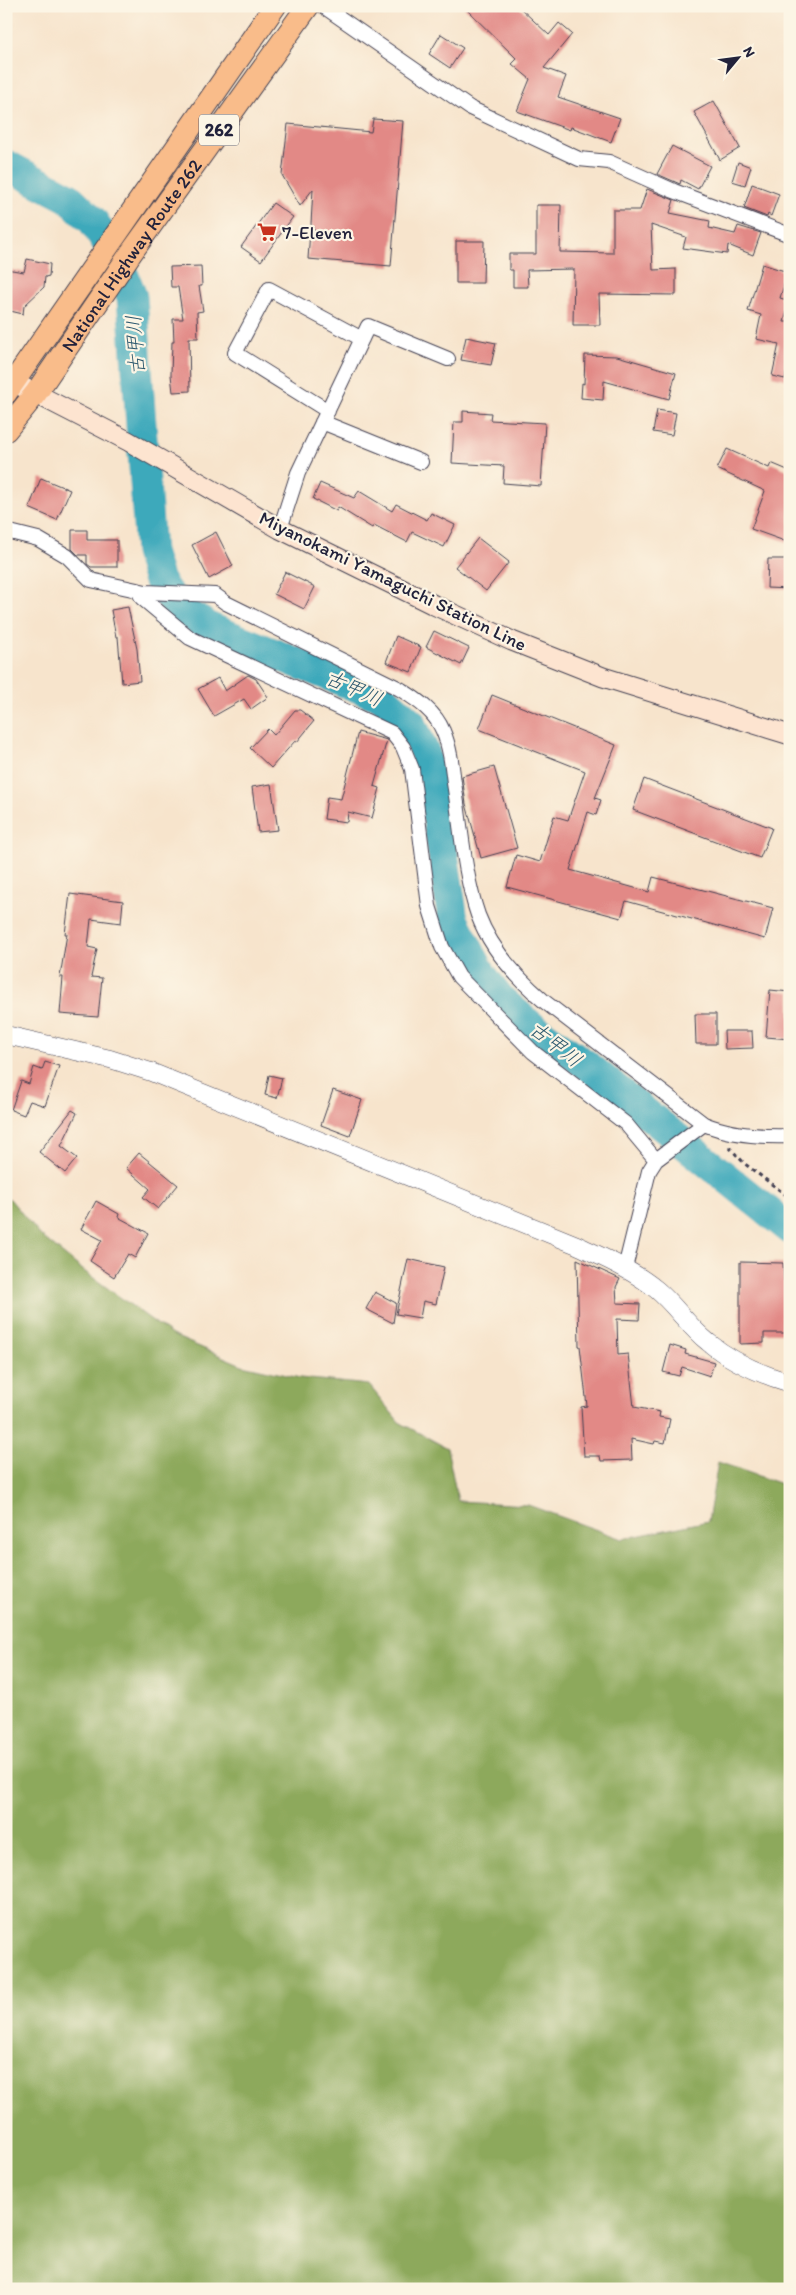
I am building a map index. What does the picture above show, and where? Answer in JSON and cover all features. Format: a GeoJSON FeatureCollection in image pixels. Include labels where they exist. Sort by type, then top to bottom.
{"type":"FeatureCollection","features":[{"type":"Feature","properties":{"kind":"highway","name":"National Highway Route 262"},"geometry":{"type":"LineString","coordinates":[[9,385],[275,6]]}},
{"type":"Feature","properties":{"kind":"highway","name":"National Highway Route 262"},"geometry":{"type":"LineString","coordinates":[[6,430],[36,393],[131,253],[308,6]]}},
{"type":"Feature","properties":{"kind":"main road","name":"Miyanokami Yamaguchi Station Line"},"geometry":{"type":"LineString","coordinates":[[9,385],[36,393],[128,441],[280,529],[512,641],[603,676],[790,735]]}},
{"type":"Feature","properties":{"kind":"street"},"geometry":{"type":"LineString","coordinates":[[324,6],[470,108],[579,159],[609,162],[674,191],[790,235]]}},
{"type":"Feature","properties":{"kind":"street"},"geometry":{"type":"LineString","coordinates":[[362,339],[269,289],[235,353],[325,417],[421,462]]}},
{"type":"Feature","properties":{"kind":"street"},"geometry":{"type":"LineString","coordinates":[[280,529],[298,473],[368,326],[448,358]]}},
{"type":"Feature","properties":{"kind":"street"},"geometry":{"type":"LineString","coordinates":[[6,531],[38,538],[67,556],[91,580],[142,591],[215,595],[226,603],[400,689],[426,706],[443,730],[451,759],[471,888],[478,916],[497,951],[522,982],[700,1127],[767,1137],[790,1136]]}},
{"type":"Feature","properties":{"kind":"street"},"geometry":{"type":"LineString","coordinates":[[142,591],[142,598],[190,638],[392,733],[403,747],[412,768],[429,906],[442,947],[460,977],[533,1052],[626,1124],[656,1160]]}},
{"type":"Feature","properties":{"kind":"street"},"geometry":{"type":"LineString","coordinates":[[6,1035],[110,1059],[151,1072],[577,1245],[625,1268],[657,1290],[708,1342],[743,1365],[766,1376],[790,1383]]}},
{"type":"Feature","properties":{"kind":"street"},"geometry":{"type":"LineString","coordinates":[[625,1268],[649,1171],[656,1160],[700,1127]]}},
{"type":"Feature","properties":{"kind":"path"},"geometry":{"type":"LineString","coordinates":[[720,1131],[729,1147],[745,1164],[790,1198]]}},
{"type":"Feature","properties":{"kind":"green space"},"geometry":{"type":"Polygon","coordinates":[[[6,1198],[10,1199],[40,1235],[84,1271],[172,1335],[242,1365],[300,1378],[369,1385],[399,1422],[447,1448],[458,1501],[528,1505],[622,1539],[708,1521],[718,1462],[790,1487],[790,2289],[6,2289],[6,1198]]]}},
{"type":"Feature","properties":{"kind":"building"},"geometry":{"type":"Polygon","coordinates":[[[463,6],[518,6],[549,35],[559,23],[572,34],[544,68],[566,76],[558,97],[620,118],[611,142],[571,127],[570,130],[517,111],[530,79],[512,64],[517,59],[463,6]]]}},
{"type":"Feature","properties":{"kind":"building"},"geometry":{"type":"Polygon","coordinates":[[[441,34],[463,48],[450,68],[429,54],[441,34]]]}},
{"type":"Feature","properties":{"kind":"building"},"geometry":{"type":"Polygon","coordinates":[[[714,101],[740,148],[720,160],[694,112],[714,101]]]}},
{"type":"Feature","properties":{"kind":"building"},"geometry":{"type":"Polygon","coordinates":[[[373,119],[403,121],[391,266],[308,259],[310,230],[316,234],[311,224],[313,189],[300,206],[282,175],[288,124],[371,132],[373,119]]]}},
{"type":"Feature","properties":{"kind":"building"},"geometry":{"type":"Polygon","coordinates":[[[672,146],[710,166],[698,189],[681,180],[680,184],[657,174],[672,146]]]}},
{"type":"Feature","properties":{"kind":"building"},"geometry":{"type":"Polygon","coordinates":[[[738,162],[751,167],[745,185],[732,181],[738,162]]]}},
{"type":"Feature","properties":{"kind":"building"},"geometry":{"type":"Polygon","coordinates":[[[752,184],[779,194],[771,216],[768,214],[767,217],[744,208],[752,184]]]}},
{"type":"Feature","properties":{"kind":"building"},"geometry":{"type":"Polygon","coordinates":[[[647,189],[674,200],[670,213],[710,221],[709,228],[735,234],[738,226],[761,233],[753,255],[728,245],[727,254],[683,248],[686,237],[651,225],[653,270],[676,269],[676,295],[599,294],[600,325],[573,325],[574,269],[527,270],[528,287],[513,287],[513,270],[509,270],[509,254],[536,254],[536,205],[561,205],[560,252],[613,253],[613,210],[640,210],[647,189]]]}},
{"type":"Feature","properties":{"kind":"building","name":"7-Eleven"},"geometry":{"type":"Polygon","coordinates":[[[273,203],[293,217],[261,261],[241,247],[273,203]]]}},
{"type":"Feature","properties":{"kind":"building"},"geometry":{"type":"Polygon","coordinates":[[[456,241],[484,241],[483,283],[456,283],[456,241]]]}},
{"type":"Feature","properties":{"kind":"building"},"geometry":{"type":"Polygon","coordinates":[[[27,259],[50,264],[49,276],[45,277],[44,287],[24,306],[23,314],[6,310],[9,284],[6,284],[6,269],[24,272],[27,259]]]}},
{"type":"Feature","properties":{"kind":"building"},"geometry":{"type":"Polygon","coordinates":[[[762,264],[788,272],[780,298],[790,301],[784,322],[790,322],[790,357],[785,379],[772,376],[779,344],[756,339],[761,315],[748,311],[762,264]]]}},
{"type":"Feature","properties":{"kind":"building"},"geometry":{"type":"Polygon","coordinates":[[[201,266],[202,286],[199,286],[203,311],[197,312],[198,338],[189,338],[190,391],[173,392],[171,375],[172,342],[174,342],[173,319],[183,319],[178,287],[171,287],[170,267],[201,266]]]}},
{"type":"Feature","properties":{"kind":"building"},"geometry":{"type":"Polygon","coordinates":[[[466,337],[496,343],[491,365],[461,360],[466,337]]]}},
{"type":"Feature","properties":{"kind":"building"},"geometry":{"type":"Polygon","coordinates":[[[585,355],[617,356],[676,373],[669,399],[604,381],[603,400],[581,398],[582,383],[584,384],[585,355]]]}},
{"type":"Feature","properties":{"kind":"building"},"geometry":{"type":"Polygon","coordinates":[[[657,410],[676,413],[672,435],[653,432],[657,410]]]}},
{"type":"Feature","properties":{"kind":"building"},"geometry":{"type":"Polygon","coordinates":[[[463,411],[491,413],[490,420],[545,423],[541,486],[503,483],[504,466],[452,463],[454,422],[463,422],[463,411]]]}},
{"type":"Feature","properties":{"kind":"building"},"geometry":{"type":"Polygon","coordinates":[[[727,449],[769,468],[771,463],[790,471],[790,543],[751,529],[765,491],[717,469],[727,449]]]}},
{"type":"Feature","properties":{"kind":"building"},"geometry":{"type":"Polygon","coordinates":[[[41,478],[70,490],[57,520],[29,508],[41,478]]]}},
{"type":"Feature","properties":{"kind":"building"},"geometry":{"type":"Polygon","coordinates":[[[320,483],[354,498],[359,491],[392,511],[396,504],[427,520],[431,513],[455,525],[444,547],[412,532],[407,542],[374,525],[372,528],[338,507],[337,511],[313,499],[320,483]]]}},
{"type":"Feature","properties":{"kind":"building"},"geometry":{"type":"Polygon","coordinates":[[[72,530],[87,530],[87,540],[117,540],[117,567],[91,567],[87,564],[87,555],[78,555],[72,549],[72,530]]]}},
{"type":"Feature","properties":{"kind":"building"},"geometry":{"type":"Polygon","coordinates":[[[216,532],[233,566],[209,579],[192,545],[216,532]]]}},
{"type":"Feature","properties":{"kind":"building"},"geometry":{"type":"Polygon","coordinates":[[[478,538],[509,562],[486,591],[455,567],[478,538]]]}},
{"type":"Feature","properties":{"kind":"building"},"geometry":{"type":"Polygon","coordinates":[[[768,559],[790,559],[790,589],[767,588],[768,559]]]}},
{"type":"Feature","properties":{"kind":"building"},"geometry":{"type":"Polygon","coordinates":[[[285,572],[315,587],[304,609],[274,594],[285,572]]]}},
{"type":"Feature","properties":{"kind":"building"},"geometry":{"type":"Polygon","coordinates":[[[128,607],[137,649],[140,681],[122,683],[118,637],[116,637],[111,610],[128,607]]]}},
{"type":"Feature","properties":{"kind":"building"},"geometry":{"type":"Polygon","coordinates":[[[434,631],[469,648],[461,665],[426,647],[434,631]]]}},
{"type":"Feature","properties":{"kind":"building"},"geometry":{"type":"Polygon","coordinates":[[[396,636],[421,647],[411,672],[386,662],[396,636]]]}},
{"type":"Feature","properties":{"kind":"building"},"geometry":{"type":"Polygon","coordinates":[[[248,675],[256,679],[268,697],[251,709],[244,699],[214,716],[198,689],[218,678],[225,691],[248,675]]]}},
{"type":"Feature","properties":{"kind":"building"},"geometry":{"type":"Polygon","coordinates":[[[492,695],[616,745],[595,798],[601,800],[596,815],[588,812],[570,870],[649,892],[653,877],[773,908],[765,939],[626,901],[621,918],[507,887],[516,855],[540,862],[554,816],[568,820],[585,771],[479,729],[492,695]]]}},
{"type":"Feature","properties":{"kind":"building"},"geometry":{"type":"Polygon","coordinates":[[[295,710],[300,710],[314,721],[297,742],[295,741],[271,768],[250,748],[268,729],[274,735],[295,710]]]}},
{"type":"Feature","properties":{"kind":"building"},"geometry":{"type":"Polygon","coordinates":[[[358,732],[387,740],[374,786],[380,788],[372,818],[348,812],[347,822],[324,819],[327,797],[341,799],[358,732]]]}},
{"type":"Feature","properties":{"kind":"building"},"geometry":{"type":"Polygon","coordinates":[[[494,767],[517,848],[481,858],[466,804],[462,776],[494,767]]]}},
{"type":"Feature","properties":{"kind":"building"},"geometry":{"type":"Polygon","coordinates":[[[644,779],[772,828],[760,858],[633,810],[644,779]]]}},
{"type":"Feature","properties":{"kind":"building"},"geometry":{"type":"Polygon","coordinates":[[[271,784],[278,830],[258,832],[252,787],[271,784]]]}},
{"type":"Feature","properties":{"kind":"building"},"geometry":{"type":"Polygon","coordinates":[[[70,894],[123,901],[121,923],[91,919],[88,947],[97,949],[91,977],[102,978],[98,1017],[60,1014],[63,977],[60,977],[67,934],[65,934],[70,894]]]}},
{"type":"Feature","properties":{"kind":"building"},"geometry":{"type":"Polygon","coordinates":[[[770,990],[790,992],[790,1039],[766,1037],[770,990]]]}},
{"type":"Feature","properties":{"kind":"building"},"geometry":{"type":"Polygon","coordinates":[[[695,1014],[716,1014],[716,1044],[696,1044],[695,1014]]]}},
{"type":"Feature","properties":{"kind":"building"},"geometry":{"type":"Polygon","coordinates":[[[724,1031],[752,1031],[753,1048],[725,1049],[724,1031]]]}},
{"type":"Feature","properties":{"kind":"building"},"geometry":{"type":"Polygon","coordinates":[[[45,1062],[59,1066],[45,1106],[30,1101],[24,1115],[11,1110],[21,1081],[29,1084],[34,1067],[42,1070],[45,1062]]]}},
{"type":"Feature","properties":{"kind":"building"},"geometry":{"type":"Polygon","coordinates":[[[269,1075],[282,1078],[277,1098],[265,1095],[269,1075]]]}},
{"type":"Feature","properties":{"kind":"building"},"geometry":{"type":"Polygon","coordinates":[[[333,1090],[362,1100],[350,1136],[321,1125],[333,1090]]]}},
{"type":"Feature","properties":{"kind":"building"},"geometry":{"type":"Polygon","coordinates":[[[72,1110],[77,1113],[61,1146],[77,1158],[65,1173],[39,1152],[72,1110]]]}},
{"type":"Feature","properties":{"kind":"building"},"geometry":{"type":"Polygon","coordinates":[[[139,1153],[178,1185],[158,1209],[143,1197],[150,1189],[126,1168],[139,1153]]]}},
{"type":"Feature","properties":{"kind":"building"},"geometry":{"type":"Polygon","coordinates":[[[96,1201],[119,1214],[118,1217],[148,1233],[135,1258],[128,1254],[114,1277],[90,1261],[102,1240],[81,1229],[96,1201]]]}},
{"type":"Feature","properties":{"kind":"building"},"geometry":{"type":"Polygon","coordinates":[[[408,1259],[444,1267],[436,1304],[423,1301],[420,1318],[396,1314],[408,1259]]]}},
{"type":"Feature","properties":{"kind":"building"},"geometry":{"type":"Polygon","coordinates":[[[577,1259],[620,1279],[616,1287],[617,1303],[640,1304],[639,1320],[617,1319],[618,1355],[628,1354],[634,1407],[660,1412],[659,1417],[670,1419],[665,1443],[655,1441],[654,1444],[631,1439],[632,1460],[601,1461],[600,1456],[584,1456],[581,1407],[587,1406],[579,1346],[577,1259]]]}},
{"type":"Feature","properties":{"kind":"building"},"geometry":{"type":"Polygon","coordinates":[[[740,1262],[783,1263],[784,1281],[790,1281],[790,1333],[764,1333],[764,1343],[740,1344],[740,1262]]]}},
{"type":"Feature","properties":{"kind":"building"},"geometry":{"type":"Polygon","coordinates":[[[375,1292],[396,1303],[393,1323],[366,1309],[375,1292]]]}},
{"type":"Feature","properties":{"kind":"building"},"geometry":{"type":"Polygon","coordinates":[[[670,1345],[686,1350],[685,1354],[714,1362],[710,1376],[682,1367],[679,1376],[663,1372],[670,1345]]]}},
{"type":"Feature","properties":{"kind":"waterway","name":"古甲川"},"geometry":{"type":"LineString","coordinates":[[6,165],[69,198],[93,221],[116,256],[132,297],[150,552],[159,581],[176,606],[210,628],[382,697],[411,723],[425,754],[438,821],[453,920],[482,975],[501,1000],[531,1026],[589,1067],[790,1229]]}},
{"type":"Feature","properties":{"kind":"place","name":"7-Eleven"},"geometry":{"type":"Point","coordinates":[267,232]}}]}
